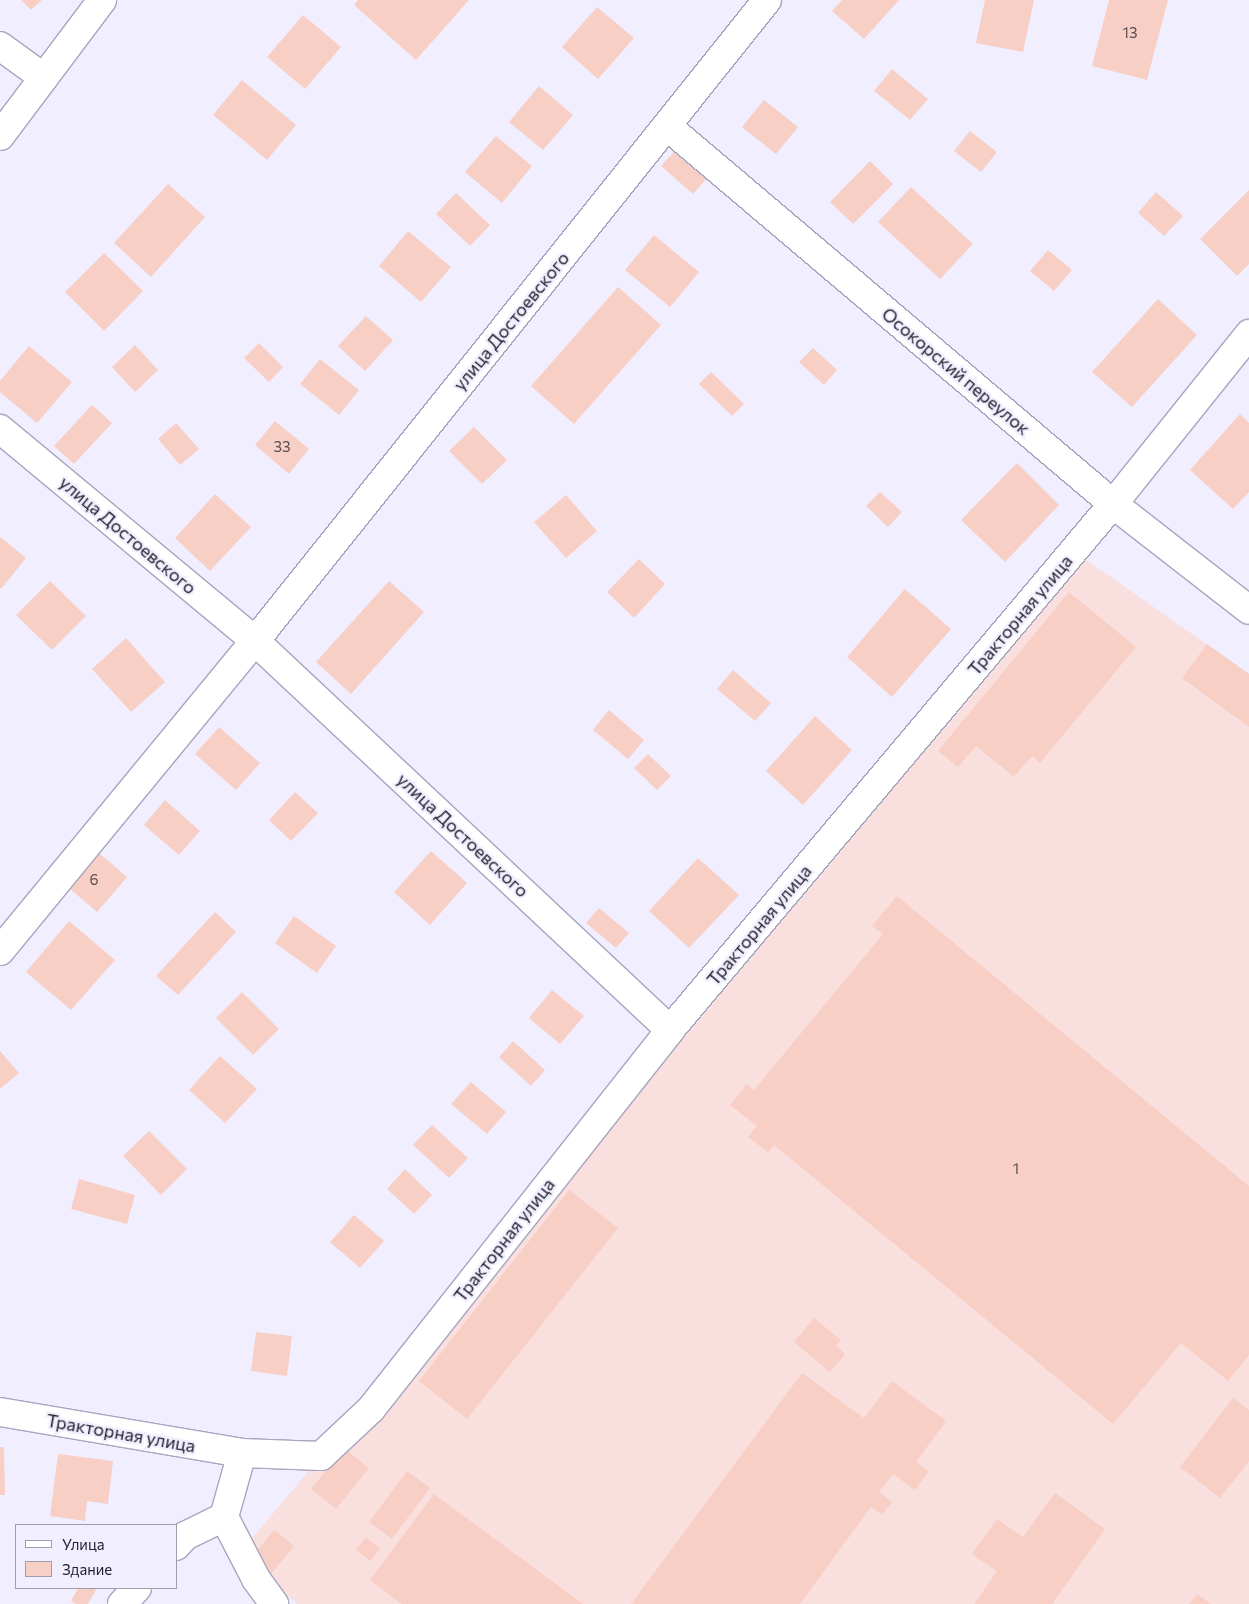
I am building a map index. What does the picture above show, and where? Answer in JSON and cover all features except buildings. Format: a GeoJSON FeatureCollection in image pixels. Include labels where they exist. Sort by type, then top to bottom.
{"type":"FeatureCollection","features":[{"type":"Feature","properties":{"kind":"street"},"geometry":{"type":"LineString","coordinates":[[0,136],[102,0]]}},
{"type":"Feature","properties":{"kind":"street","name":"улица Достоевского"},"geometry":{"type":"LineString","coordinates":[[0,952],[255,641],[767,0]]}},
{"type":"Feature","properties":{"kind":"street"},"geometry":{"type":"LineString","coordinates":[[0,46],[44,78]]}},
{"type":"Feature","properties":{"kind":"street","name":"Осокорский переулок"},"geometry":{"type":"LineString","coordinates":[[667,126],[1113,504],[1249,610]]}},
{"type":"Feature","properties":{"kind":"street","name":"Тракторная улица"},"geometry":{"type":"LineString","coordinates":[[0,1412],[242,1453],[321,1456],[371,1409],[670,1030],[1113,504],[1249,334]]}},
{"type":"Feature","properties":{"kind":"street","name":"улица Достоевского"},"geometry":{"type":"LineString","coordinates":[[0,429],[255,641],[670,1030]]}},
{"type":"Feature","properties":{"kind":"street"},"geometry":{"type":"LineString","coordinates":[[242,1453],[224,1517],[256,1579],[274,1604]]}},
{"type":"Feature","properties":{"kind":"street"},"geometry":{"type":"LineString","coordinates":[[178,1544],[186,1536],[224,1517]]}},
{"type":"Feature","properties":{"kind":"street"},"geometry":{"type":"LineString","coordinates":[[122,1604],[136,1589]]}},
{"type":"Feature","properties":{"kind":"shaded area"},"geometry":{"type":"Polygon","coordinates":[[[1078,554],[1249,674],[1249,1604],[297,1604],[238,1555],[1078,554]]]}}]}
